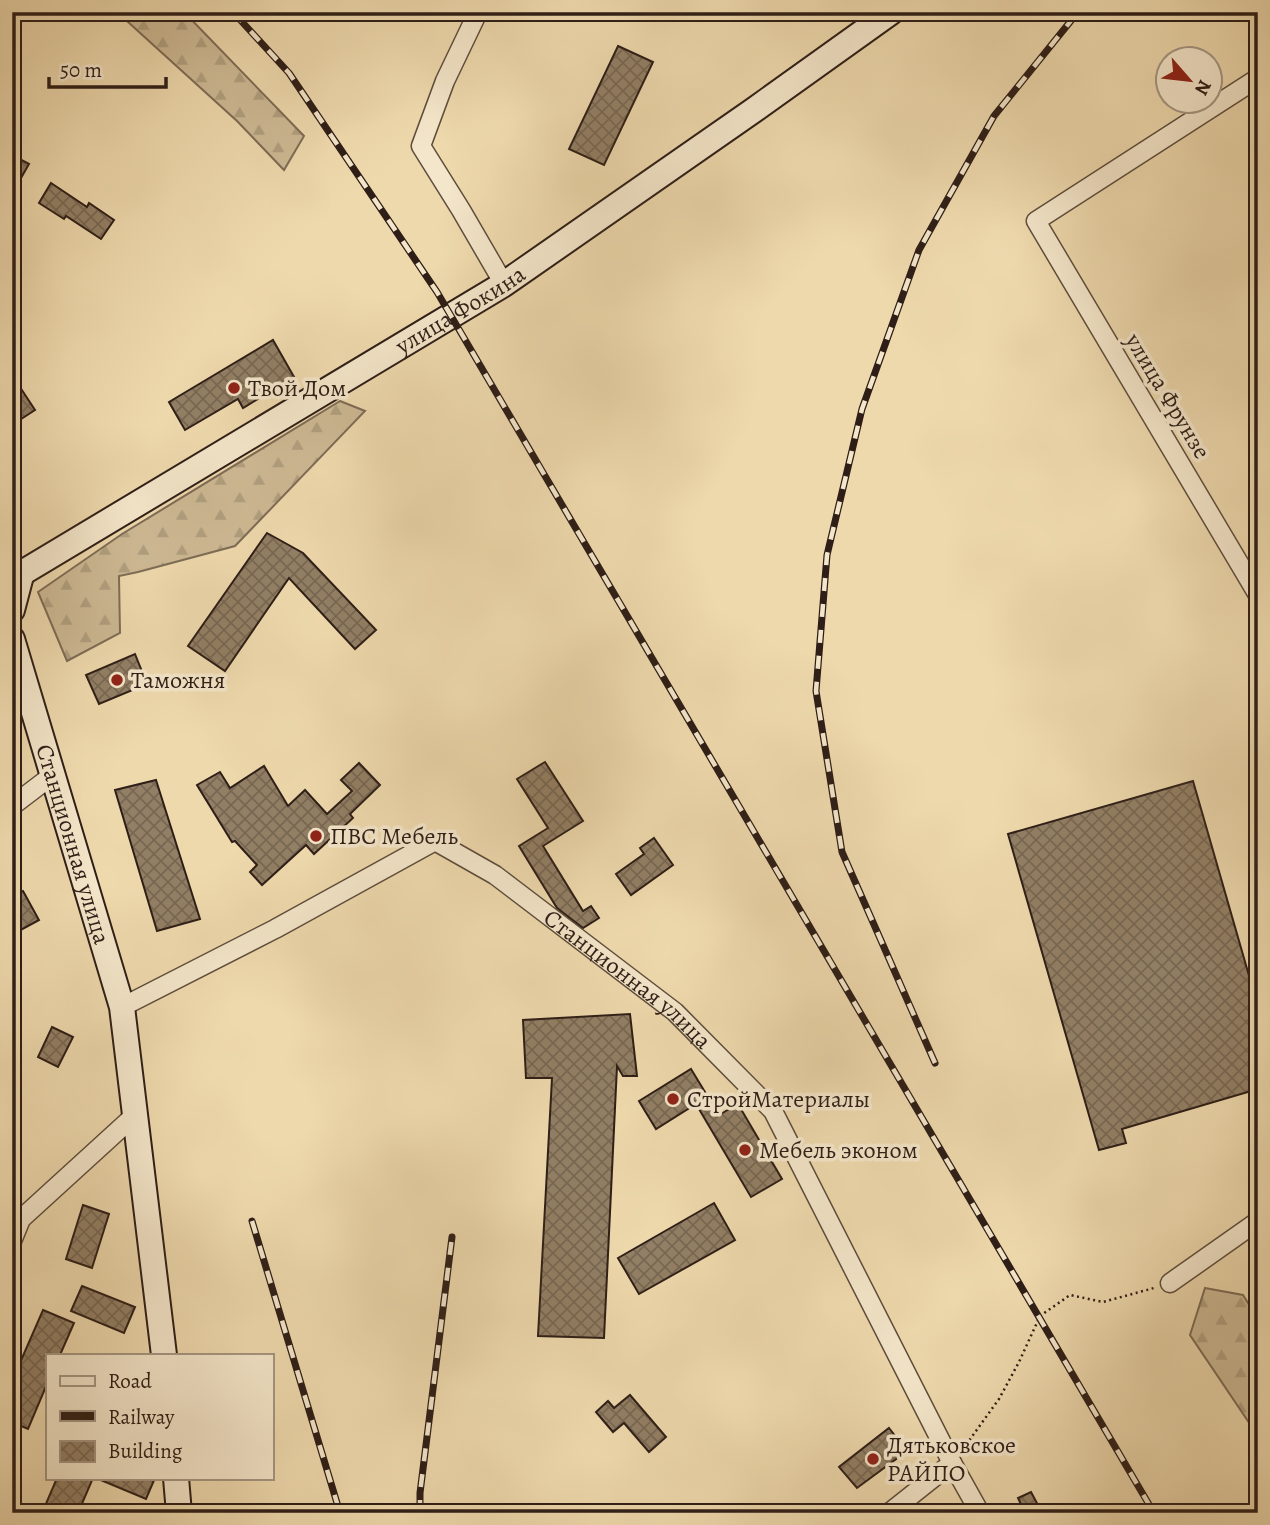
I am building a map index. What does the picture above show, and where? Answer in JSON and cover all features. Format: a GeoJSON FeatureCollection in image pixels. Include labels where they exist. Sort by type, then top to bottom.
{"type":"FeatureCollection","features":[{"type":"Feature","properties":{"kind":"main road","name":"улица Фокина"},"geometry":{"type":"LineString","coordinates":[[15,570],[504,284],[891,12]]}},
{"type":"Feature","properties":{"kind":"main road"},"geometry":{"type":"LineString","coordinates":[[12,610],[15,570]]}},
{"type":"Feature","properties":{"kind":"main road","name":"Станционная улица"},"geometry":{"type":"LineString","coordinates":[[12,639],[122,1007],[163,1354]]}},
{"type":"Feature","properties":{"kind":"main road"},"geometry":{"type":"LineString","coordinates":[[176,1480],[179,1513]]}},
{"type":"Feature","properties":{"kind":"street"},"geometry":{"type":"LineString","coordinates":[[478,12],[445,81],[421,146],[504,284]]}},
{"type":"Feature","properties":{"kind":"street","name":"улица Фрунзе"},"geometry":{"type":"LineString","coordinates":[[1258,78],[1036,221],[1258,595]]}},
{"type":"Feature","properties":{"kind":"street"},"geometry":{"type":"LineString","coordinates":[[12,806],[54,774]]}},
{"type":"Feature","properties":{"kind":"street","name":"Станционная улица"},"geometry":{"type":"LineString","coordinates":[[122,1007],[275,929],[435,841],[495,875],[675,1012],[773,1111],[952,1463]]}},
{"type":"Feature","properties":{"kind":"street"},"geometry":{"type":"LineString","coordinates":[[12,1241],[17,1217],[135,1115]]}},
{"type":"Feature","properties":{"kind":"street"},"geometry":{"type":"LineString","coordinates":[[1170,1283],[1258,1221]]}},
{"type":"Feature","properties":{"kind":"street"},"geometry":{"type":"LineString","coordinates":[[889,1513],[952,1463],[980,1513]]}},
{"type":"Feature","properties":{"kind":"path"},"geometry":{"type":"LineString","coordinates":[[952,1463],[999,1399],[1040,1316],[1070,1295],[1103,1302],[1170,1283]]}},
{"type":"Feature","properties":{"kind":"green space"},"geometry":{"type":"Polygon","coordinates":[[[117,12],[184,12],[304,136],[284,170],[237,121],[117,12]]]}},
{"type":"Feature","properties":{"kind":"green space"},"geometry":{"type":"Polygon","coordinates":[[[340,401],[365,411],[235,546],[119,576],[120,633],[67,661],[38,592],[122,534],[340,401]]]}},
{"type":"Feature","properties":{"kind":"green space"},"geometry":{"type":"Polygon","coordinates":[[[1205,1288],[1243,1295],[1258,1319],[1258,1436],[1190,1335],[1205,1288]]]}},
{"type":"Feature","properties":{"kind":"building"},"geometry":{"type":"Polygon","coordinates":[[[618,46],[653,62],[604,165],[569,149],[618,46]]]}},
{"type":"Feature","properties":{"kind":"building"},"geometry":{"type":"Polygon","coordinates":[[[12,155],[29,164],[12,194],[12,155]]]}},
{"type":"Feature","properties":{"kind":"building"},"geometry":{"type":"Polygon","coordinates":[[[51,183],[87,207],[89,203],[114,220],[101,239],[66,216],[64,219],[39,203],[51,183]]]}},
{"type":"Feature","properties":{"kind":"building","name":"Твой Дом"},"geometry":{"type":"Polygon","coordinates":[[[273,340],[294,377],[243,408],[238,399],[185,430],[169,402],[273,340]]]}},
{"type":"Feature","properties":{"kind":"building"},"geometry":{"type":"Polygon","coordinates":[[[12,375],[35,410],[12,425],[12,375]]]}},
{"type":"Feature","properties":{"kind":"building"},"geometry":{"type":"Polygon","coordinates":[[[267,533],[303,553],[376,630],[355,649],[289,578],[225,671],[188,646],[267,533]]]}},
{"type":"Feature","properties":{"kind":"building","name":"Таможня"},"geometry":{"type":"Polygon","coordinates":[[[135,654],[147,684],[99,704],[86,675],[135,654]]]}},
{"type":"Feature","properties":{"kind":"building"},"geometry":{"type":"Polygon","coordinates":[[[545,762],[583,821],[543,846],[583,911],[591,906],[599,918],[583,928],[557,908],[519,846],[548,828],[517,779],[545,762]]]}},
{"type":"Feature","properties":{"kind":"building"},"geometry":{"type":"Polygon","coordinates":[[[359,763],[380,785],[350,814],[353,818],[314,854],[306,845],[262,885],[250,872],[257,865],[235,841],[232,842],[197,785],[220,772],[230,788],[264,766],[288,806],[305,790],[327,814],[352,791],[341,780],[359,763]]]}},
{"type":"Feature","properties":{"kind":"building"},"geometry":{"type":"Polygon","coordinates":[[[156,780],[200,919],[157,931],[115,790],[156,780]]]}},
{"type":"Feature","properties":{"kind":"building"},"geometry":{"type":"Polygon","coordinates":[[[1193,781],[1258,1007],[1258,1056],[1251,1058],[1258,1089],[1122,1129],[1126,1143],[1099,1150],[1008,834],[1193,781]]]}},
{"type":"Feature","properties":{"kind":"building"},"geometry":{"type":"Polygon","coordinates":[[[654,838],[673,865],[631,895],[616,874],[644,854],[640,848],[654,838]]]}},
{"type":"Feature","properties":{"kind":"building"},"geometry":{"type":"Polygon","coordinates":[[[23,891],[39,920],[19,931],[12,919],[12,897],[23,891]]]}},
{"type":"Feature","properties":{"kind":"building"},"geometry":{"type":"Polygon","coordinates":[[[630,1014],[637,1076],[623,1076],[617,1066],[604,1338],[538,1336],[552,1078],[526,1078],[523,1020],[630,1014]]]}},
{"type":"Feature","properties":{"kind":"building"},"geometry":{"type":"Polygon","coordinates":[[[52,1027],[73,1037],[58,1067],[38,1057],[52,1027]]]}},
{"type":"Feature","properties":{"kind":"building"},"geometry":{"type":"Polygon","coordinates":[[[691,1069],[719,1115],[738,1104],[782,1179],[751,1197],[696,1104],[656,1129],[639,1101],[691,1069]]]}},
{"type":"Feature","properties":{"kind":"building"},"geometry":{"type":"Polygon","coordinates":[[[714,1203],[735,1240],[639,1294],[618,1258],[714,1203]]]}},
{"type":"Feature","properties":{"kind":"building"},"geometry":{"type":"Polygon","coordinates":[[[83,1205],[109,1214],[92,1268],[66,1259],[83,1205]]]}},
{"type":"Feature","properties":{"kind":"building"},"geometry":{"type":"Polygon","coordinates":[[[82,1286],[135,1307],[124,1333],[71,1311],[82,1286]]]}},
{"type":"Feature","properties":{"kind":"building"},"geometry":{"type":"Polygon","coordinates":[[[43,1310],[74,1323],[60,1354],[46,1354],[46,1386],[28,1429],[12,1422],[12,1381],[43,1310]]]}},
{"type":"Feature","properties":{"kind":"building"},"geometry":{"type":"Polygon","coordinates":[[[630,1395],[666,1437],[649,1452],[624,1423],[613,1432],[596,1412],[608,1401],[614,1408],[630,1395]]]}},
{"type":"Feature","properties":{"kind":"building","name":"Дятьковское РАЙПО"},"geometry":{"type":"Polygon","coordinates":[[[889,1428],[907,1451],[857,1488],[839,1467],[889,1428]]]}},
{"type":"Feature","properties":{"kind":"building"},"geometry":{"type":"Polygon","coordinates":[[[56,1480],[92,1480],[78,1513],[42,1513],[56,1480]]]}},
{"type":"Feature","properties":{"kind":"building"},"geometry":{"type":"Polygon","coordinates":[[[101,1480],[154,1480],[146,1499],[101,1480]]]}},
{"type":"Feature","properties":{"kind":"building"},"geometry":{"type":"Polygon","coordinates":[[[1031,1492],[1039,1507],[1025,1513],[1018,1498],[1031,1492]]]}},
{"type":"Feature","properties":{"kind":"railway"},"geometry":{"type":"LineString","coordinates":[[233,12],[289,73],[437,292],[1154,1513]]}},
{"type":"Feature","properties":{"kind":"railway"},"geometry":{"type":"LineString","coordinates":[[935,1063],[842,852],[816,691],[827,555],[862,409],[919,250],[994,116],[1078,12]]}},
{"type":"Feature","properties":{"kind":"railway"},"geometry":{"type":"LineString","coordinates":[[252,1221],[340,1513]]}},
{"type":"Feature","properties":{"kind":"railway"},"geometry":{"type":"LineString","coordinates":[[420,1513],[420,1493],[452,1237]]}},
{"type":"Feature","properties":{"kind":"place","name":"Твой Дом"},"geometry":{"type":"Point","coordinates":[234,388]}},
{"type":"Feature","properties":{"kind":"place","name":"Таможня"},"geometry":{"type":"Point","coordinates":[117,680]}},
{"type":"Feature","properties":{"kind":"place","name":"ПВС Мебель"},"geometry":{"type":"Point","coordinates":[316,836]}},
{"type":"Feature","properties":{"kind":"place","name":"СтройМатериалы"},"geometry":{"type":"Point","coordinates":[673,1099]}},
{"type":"Feature","properties":{"kind":"place","name":"Мебель эконом"},"geometry":{"type":"Point","coordinates":[745,1150]}},
{"type":"Feature","properties":{"kind":"place","name":"Дятьковское РАЙПО"},"geometry":{"type":"Point","coordinates":[873,1459]}}]}
